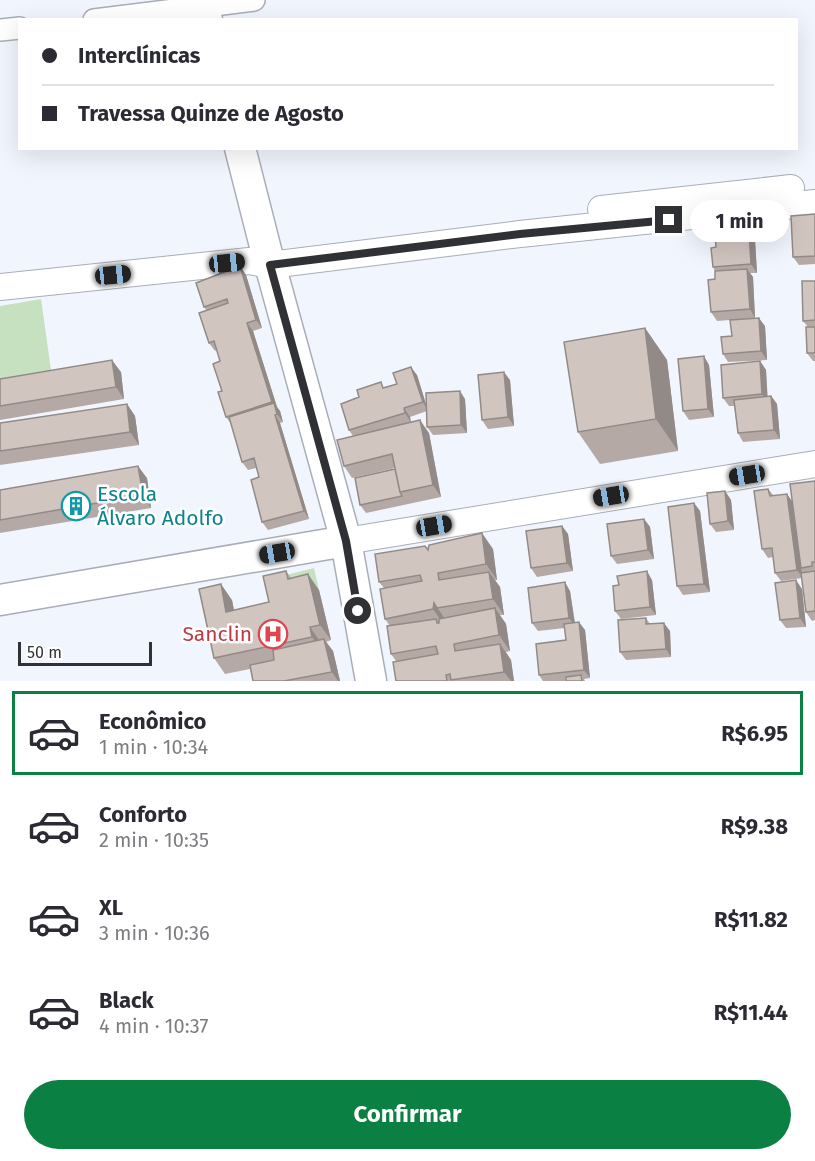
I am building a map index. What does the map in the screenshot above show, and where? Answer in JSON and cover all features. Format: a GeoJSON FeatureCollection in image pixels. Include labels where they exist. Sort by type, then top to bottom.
{"type":"FeatureCollection","features":[{"type":"Feature","properties":{"kind":"main road"},"geometry":{"type":"LineString","coordinates":[[240,150],[262,259],[346,541],[371,681]]}},
{"type":"Feature","properties":{"kind":"main road"},"geometry":{"type":"LineString","coordinates":[[0,600],[346,541]]}},
{"type":"Feature","properties":{"kind":"street"},"geometry":{"type":"LineString","coordinates":[[114,18],[204,9],[254,0]]}},
{"type":"Feature","properties":{"kind":"street"},"geometry":{"type":"LineString","coordinates":[[0,30],[18,28]]}},
{"type":"Feature","properties":{"kind":"street"},"geometry":{"type":"LineString","coordinates":[[668,211],[815,186]]}},
{"type":"Feature","properties":{"kind":"street"},"geometry":{"type":"LineString","coordinates":[[0,287],[262,259],[519,226],[668,211],[815,203]]}},
{"type":"Feature","properties":{"kind":"street"},"geometry":{"type":"LineString","coordinates":[[346,541],[815,464]]}},
{"type":"Feature","properties":{"kind":"green space"},"geometry":{"type":"Polygon","coordinates":[[[41,299],[52,377],[0,385],[0,306],[41,299]]]}},
{"type":"Feature","properties":{"kind":"green space"},"geometry":{"type":"Polygon","coordinates":[[[314,568],[319,590],[299,595],[286,575],[314,568]]]}},
{"type":"Feature","properties":{"kind":"building"},"geometry":{"type":"Polygon","coordinates":[[[815,214],[815,256],[793,257],[791,216],[815,214]]]}},
{"type":"Feature","properties":{"kind":"building"},"geometry":{"type":"Polygon","coordinates":[[[749,232],[751,264],[713,267],[711,248],[716,247],[715,234],[749,232]]]}},
{"type":"Feature","properties":{"kind":"building"},"geometry":{"type":"Polygon","coordinates":[[[240,266],[256,320],[247,323],[272,402],[226,417],[218,392],[222,391],[213,364],[220,361],[214,341],[209,343],[199,313],[228,303],[227,299],[204,307],[196,283],[240,266]]]}},
{"type":"Feature","properties":{"kind":"building"},"geometry":{"type":"Polygon","coordinates":[[[747,269],[750,309],[711,312],[708,280],[715,279],[715,271],[747,269]]]}},
{"type":"Feature","properties":{"kind":"building"},"geometry":{"type":"Polygon","coordinates":[[[802,281],[815,281],[815,320],[803,321],[802,281]]]}},
{"type":"Feature","properties":{"kind":"building"},"geometry":{"type":"Polygon","coordinates":[[[759,318],[761,351],[723,354],[721,337],[732,336],[730,320],[759,318]]]}},
{"type":"Feature","properties":{"kind":"building"},"geometry":{"type":"Polygon","coordinates":[[[806,327],[815,327],[815,353],[807,353],[806,327]]]}},
{"type":"Feature","properties":{"kind":"building"},"geometry":{"type":"Polygon","coordinates":[[[645,328],[656,419],[578,432],[564,342],[645,328]]]}},
{"type":"Feature","properties":{"kind":"building"},"geometry":{"type":"Polygon","coordinates":[[[704,356],[708,409],[683,411],[678,359],[704,356]]]}},
{"type":"Feature","properties":{"kind":"building"},"geometry":{"type":"Polygon","coordinates":[[[112,360],[116,387],[0,406],[0,379],[112,360]]]}},
{"type":"Feature","properties":{"kind":"building"},"geometry":{"type":"Polygon","coordinates":[[[760,361],[762,394],[723,398],[721,365],[760,361]]]}},
{"type":"Feature","properties":{"kind":"building"},"geometry":{"type":"Polygon","coordinates":[[[411,367],[423,402],[404,408],[405,413],[349,430],[341,404],[359,397],[357,390],[381,382],[383,388],[397,384],[393,373],[411,367]]]}},
{"type":"Feature","properties":{"kind":"building"},"geometry":{"type":"Polygon","coordinates":[[[504,372],[508,417],[482,420],[478,375],[504,372]]]}},
{"type":"Feature","properties":{"kind":"building"},"geometry":{"type":"Polygon","coordinates":[[[460,391],[461,425],[427,427],[426,393],[460,391]]]}},
{"type":"Feature","properties":{"kind":"building"},"geometry":{"type":"Polygon","coordinates":[[[771,396],[774,430],[738,433],[734,400],[771,396]]]}},
{"type":"Feature","properties":{"kind":"building"},"geometry":{"type":"Polygon","coordinates":[[[274,403],[277,414],[275,415],[304,511],[262,522],[251,480],[259,477],[254,458],[242,462],[229,417],[274,403]]]}},
{"type":"Feature","properties":{"kind":"building"},"geometry":{"type":"Polygon","coordinates":[[[127,404],[130,432],[0,451],[0,423],[127,404]]]}},
{"type":"Feature","properties":{"kind":"building"},"geometry":{"type":"Polygon","coordinates":[[[420,420],[433,485],[400,492],[392,454],[344,466],[337,440],[420,420]]]}},
{"type":"Feature","properties":{"kind":"building"},"geometry":{"type":"Polygon","coordinates":[[[138,466],[143,495],[0,520],[0,490],[138,466]]]}},
{"type":"Feature","properties":{"kind":"building"},"geometry":{"type":"Polygon","coordinates":[[[395,469],[402,496],[360,505],[355,478],[395,469]]]}},
{"type":"Feature","properties":{"kind":"building"},"geometry":{"type":"Polygon","coordinates":[[[815,481],[815,562],[812,562],[812,566],[801,568],[790,484],[815,481]]]}},
{"type":"Feature","properties":{"kind":"building"},"geometry":{"type":"Polygon","coordinates":[[[768,489],[770,496],[787,494],[797,570],[775,573],[772,548],[762,549],[754,491],[768,489]]]}},
{"type":"Feature","properties":{"kind":"building"},"geometry":{"type":"Polygon","coordinates":[[[725,491],[728,521],[710,524],[707,493],[725,491]]]}},
{"type":"Feature","properties":{"kind":"building"},"geometry":{"type":"Polygon","coordinates":[[[694,503],[704,584],[677,586],[668,507],[694,503]]]}},
{"type":"Feature","properties":{"kind":"building"},"geometry":{"type":"Polygon","coordinates":[[[644,519],[648,550],[611,556],[607,524],[644,519]]]}},
{"type":"Feature","properties":{"kind":"building"},"geometry":{"type":"Polygon","coordinates":[[[562,526],[567,563],[531,568],[526,531],[562,526]]]}},
{"type":"Feature","properties":{"kind":"building"},"geometry":{"type":"Polygon","coordinates":[[[482,533],[486,564],[438,573],[439,580],[489,572],[493,599],[437,608],[434,603],[433,609],[385,619],[380,589],[422,581],[420,575],[379,582],[375,554],[425,546],[428,550],[429,545],[482,533]]]}},
{"type":"Feature","properties":{"kind":"building","name":"Sanclin"},"geometry":{"type":"Polygon","coordinates":[[[286,571],[288,579],[308,574],[320,625],[310,627],[312,637],[214,658],[199,589],[221,584],[226,612],[269,602],[263,576],[286,571]]]}},
{"type":"Feature","properties":{"kind":"building"},"geometry":{"type":"Polygon","coordinates":[[[647,571],[650,607],[615,611],[613,586],[619,585],[617,576],[647,571]]]}},
{"type":"Feature","properties":{"kind":"building"},"geometry":{"type":"Polygon","coordinates":[[[815,571],[815,611],[806,612],[801,573],[815,571]]]}},
{"type":"Feature","properties":{"kind":"building"},"geometry":{"type":"Polygon","coordinates":[[[796,580],[800,618],[780,620],[775,583],[796,580]]]}},
{"type":"Feature","properties":{"kind":"building"},"geometry":{"type":"Polygon","coordinates":[[[565,582],[569,618],[532,623],[528,588],[565,582]]]}},
{"type":"Feature","properties":{"kind":"building"},"geometry":{"type":"Polygon","coordinates":[[[495,608],[499,635],[454,644],[455,651],[500,644],[504,672],[451,680],[450,674],[446,675],[447,681],[396,681],[393,662],[438,654],[436,646],[391,654],[387,626],[436,619],[439,623],[439,619],[495,608]]]}},
{"type":"Feature","properties":{"kind":"building"},"geometry":{"type":"Polygon","coordinates":[[[646,618],[646,624],[664,623],[666,649],[620,652],[618,620],[646,618]]]}},
{"type":"Feature","properties":{"kind":"building"},"geometry":{"type":"Polygon","coordinates":[[[579,622],[584,670],[539,675],[536,644],[566,640],[564,624],[579,622]]]}},
{"type":"Feature","properties":{"kind":"building"},"geometry":{"type":"Polygon","coordinates":[[[324,639],[332,672],[284,681],[253,681],[250,665],[274,660],[273,650],[324,639]]]}},
{"type":"Feature","properties":{"kind":"building"},"geometry":{"type":"Polygon","coordinates":[[[581,675],[582,681],[566,681],[566,677],[581,675]]]}},
{"type":"Feature","properties":{"kind":"place","name":"Escola Álvaro Adolfo"},"geometry":{"type":"Point","coordinates":[76,506]}},
{"type":"Feature","properties":{"kind":"place","name":"Sanclin"},"geometry":{"type":"Point","coordinates":[273,634]}},
{"type":"Feature","properties":{"kind":"route"},"geometry":{"type":"LineString","coordinates":[[358,611],[346,541],[270,265],[520,234],[669,220]]}}]}
